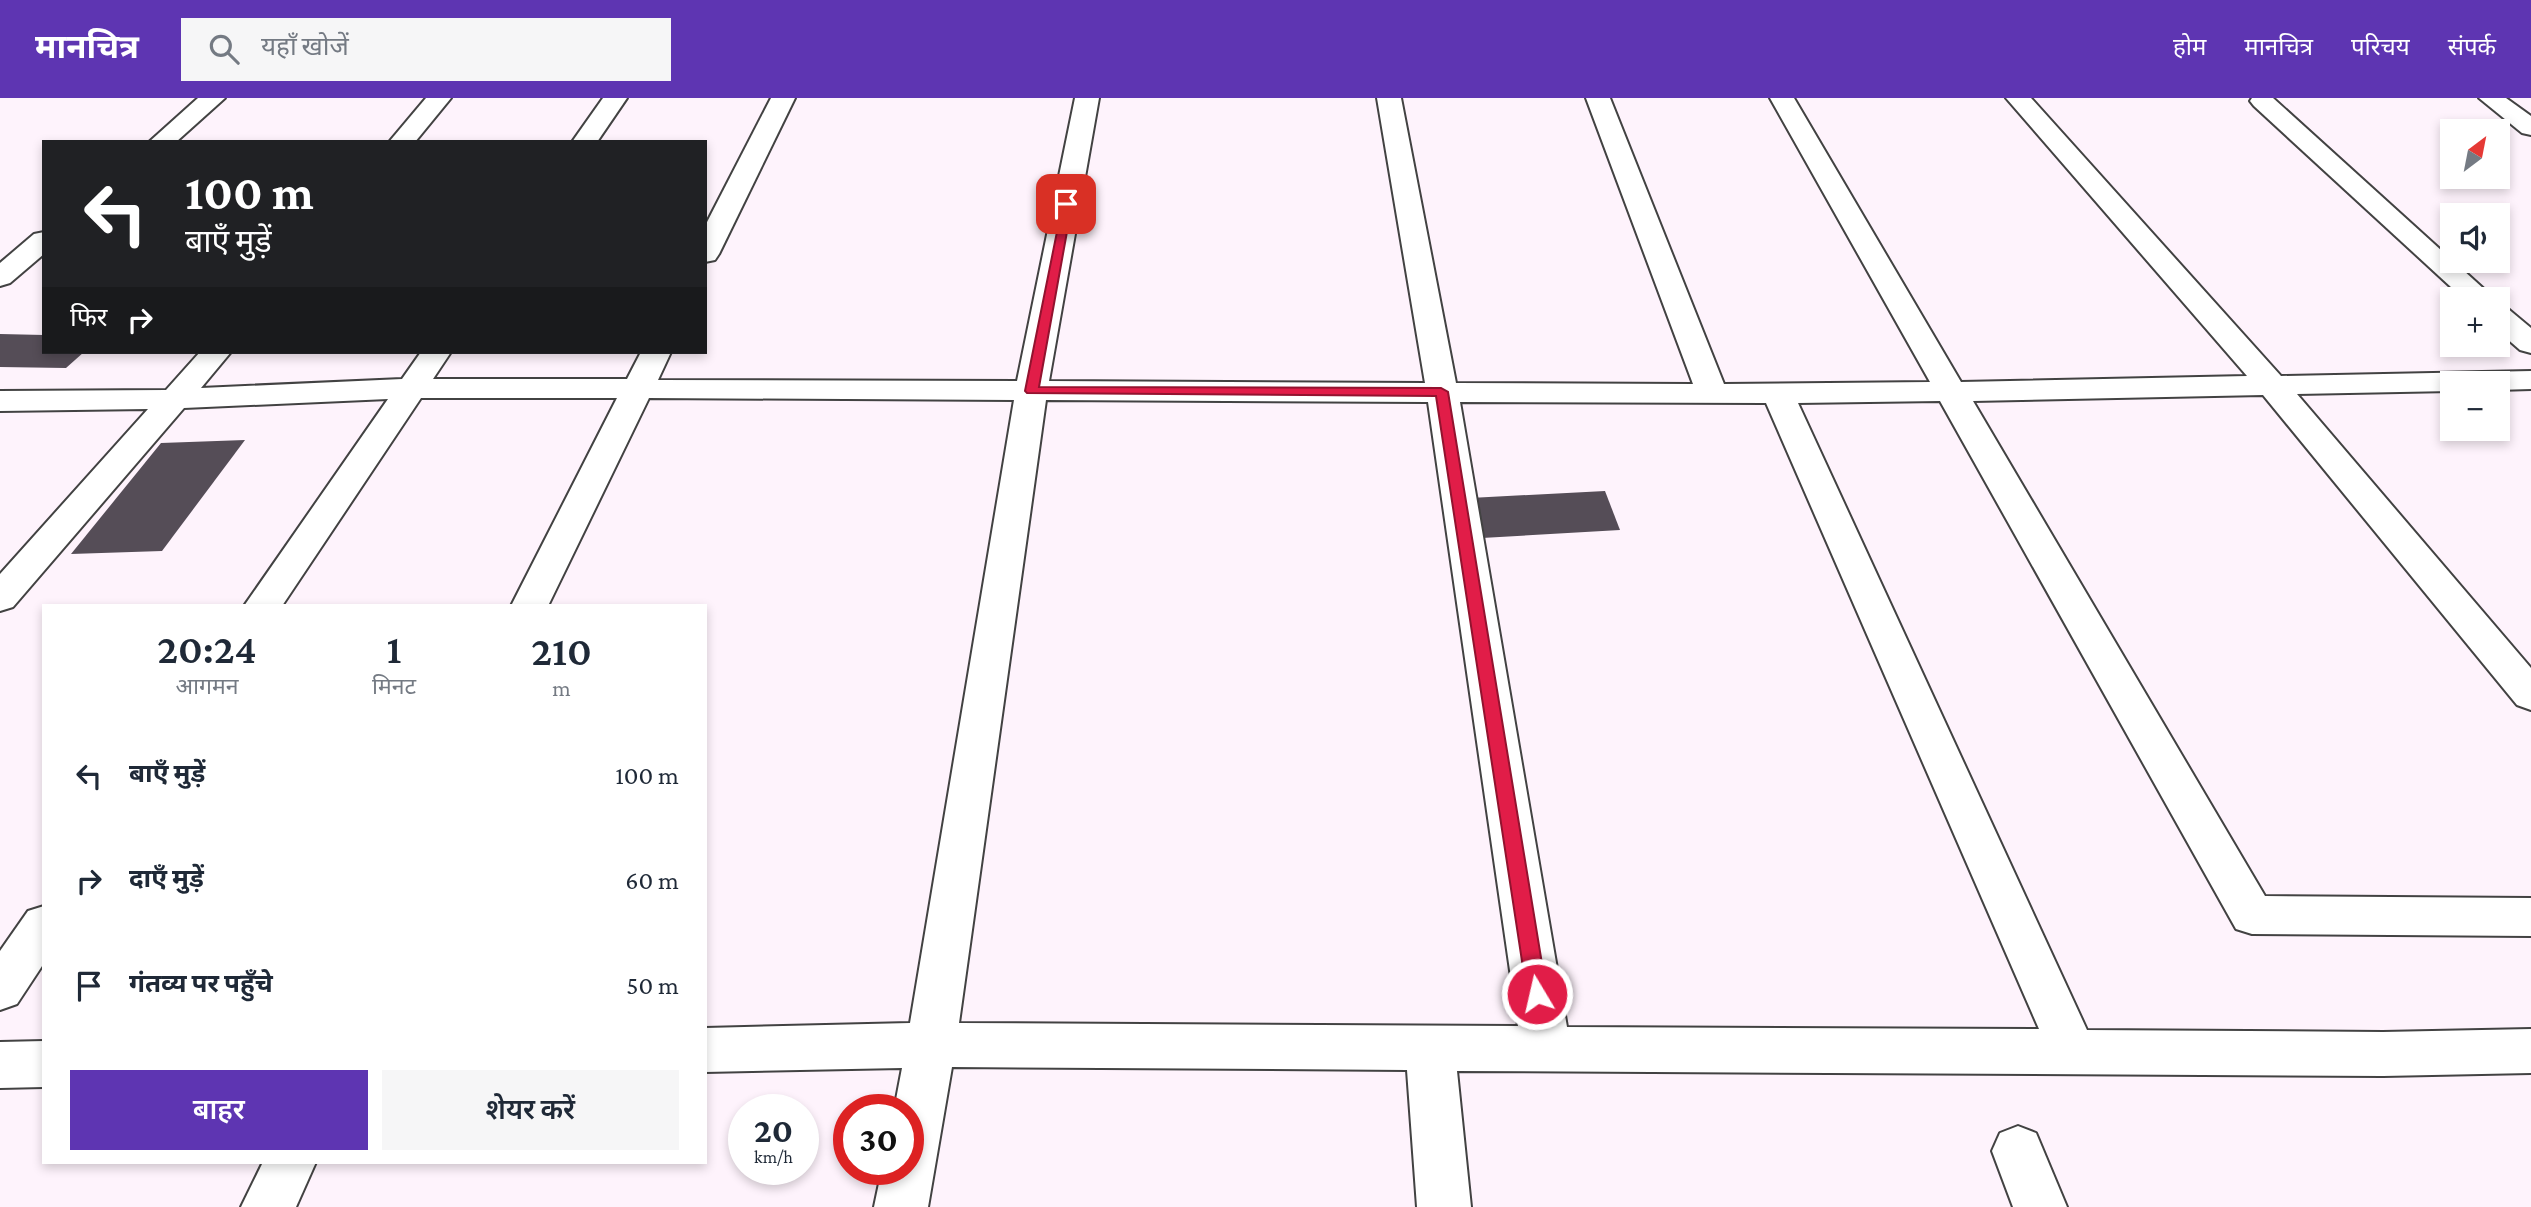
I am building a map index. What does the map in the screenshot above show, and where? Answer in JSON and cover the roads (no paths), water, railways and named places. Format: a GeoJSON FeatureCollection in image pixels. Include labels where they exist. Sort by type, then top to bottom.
{"type":"FeatureCollection","features":[{"type":"Feature","properties":{"kind":"street"},"geometry":{"type":"LineString","coordinates":[[163,140],[213,98]]}},
{"type":"Feature","properties":{"kind":"street"},"geometry":{"type":"LineString","coordinates":[[403,140],[439,98]]}},
{"type":"Feature","properties":{"kind":"street"},"geometry":{"type":"LineString","coordinates":[[585,140],[615,98]]}},
{"type":"Feature","properties":{"kind":"street"},"geometry":{"type":"LineString","coordinates":[[707,250],[783,98]]}},
{"type":"Feature","properties":{"kind":"street"},"geometry":{"type":"LineString","coordinates":[[901,1207],[931,1045],[1031,391],[1087,98]]}},
{"type":"Feature","properties":{"kind":"street"},"geometry":{"type":"LineString","coordinates":[[1389,98],[1441,392],[1546,1049]]}},
{"type":"Feature","properties":{"kind":"street"},"geometry":{"type":"LineString","coordinates":[[1598,98],[1713,393]]}},
{"type":"Feature","properties":{"kind":"street"},"geometry":{"type":"LineString","coordinates":[[1782,98],[2252,915],[2531,917]]}},
{"type":"Feature","properties":{"kind":"street"},"geometry":{"type":"LineString","coordinates":[[2018,98],[2272,385],[2531,695]]}},
{"type":"Feature","properties":{"kind":"street"},"geometry":{"type":"LineString","coordinates":[[2491,98],[2531,128]]}},
{"type":"Feature","properties":{"kind":"street"},"geometry":{"type":"LineString","coordinates":[[2262,101],[2468,287]]}},
{"type":"Feature","properties":{"kind":"street"},"geometry":{"type":"LineString","coordinates":[[0,277],[42,242]]}},
{"type":"Feature","properties":{"kind":"street"},"geometry":{"type":"LineString","coordinates":[[2510,325],[2531,344]]}},
{"type":"Feature","properties":{"kind":"street"},"geometry":{"type":"LineString","coordinates":[[0,598],[214,354]]}},
{"type":"Feature","properties":{"kind":"street"},"geometry":{"type":"LineString","coordinates":[[263,604],[435,354]]}},
{"type":"Feature","properties":{"kind":"street"},"geometry":{"type":"LineString","coordinates":[[530,604],[655,354]]}},
{"type":"Feature","properties":{"kind":"street"},"geometry":{"type":"LineString","coordinates":[[0,401],[175,399],[410,388],[1777,393],[2531,380]]}},
{"type":"Feature","properties":{"kind":"street"},"geometry":{"type":"LineString","coordinates":[[1777,393],[2073,1052]]}},
{"type":"Feature","properties":{"kind":"street"},"geometry":{"type":"LineString","coordinates":[[0,989],[42,928]]}},
{"type":"Feature","properties":{"kind":"street"},"geometry":{"type":"LineString","coordinates":[[707,1050],[931,1045],[2383,1054],[2531,1051]]}},
{"type":"Feature","properties":{"kind":"street"},"geometry":{"type":"LineString","coordinates":[[1430,1048],[1444,1207]]}},
{"type":"Feature","properties":{"kind":"street"},"geometry":{"type":"LineString","coordinates":[[0,1065],[42,1064]]}},
{"type":"Feature","properties":{"kind":"street"},"geometry":{"type":"LineString","coordinates":[[2018,1151],[2040,1207]]}},
{"type":"Feature","properties":{"kind":"street"},"geometry":{"type":"LineString","coordinates":[[268,1207],[289,1164]]}}]}
